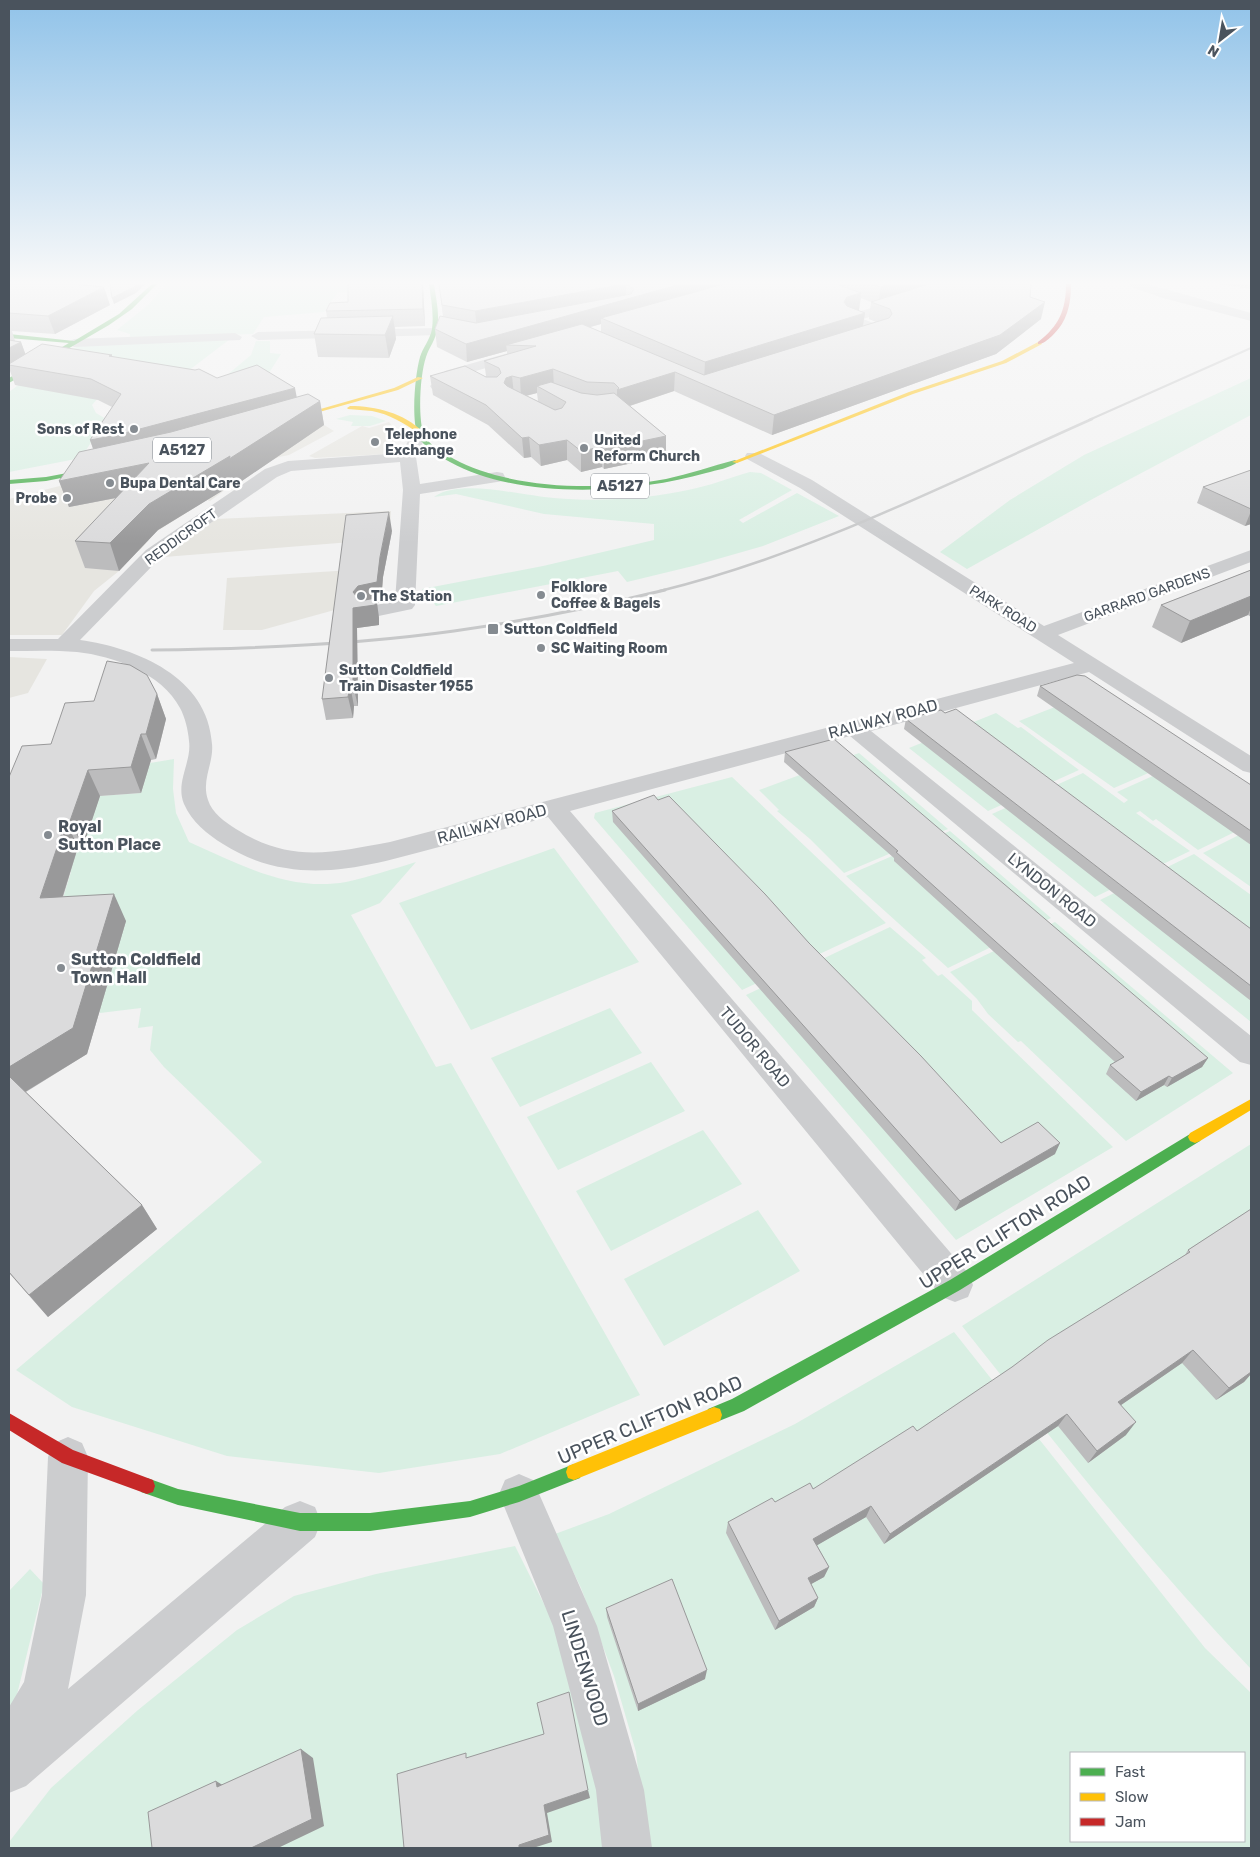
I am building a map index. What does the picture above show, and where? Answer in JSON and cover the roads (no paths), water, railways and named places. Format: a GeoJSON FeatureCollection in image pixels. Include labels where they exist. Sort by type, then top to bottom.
{"type":"FeatureCollection","features":[{"type":"Feature","properties":{"kind":"main road"},"geometry":{"type":"LineString","coordinates":[[9,381],[21,371]]}},
{"type":"Feature","properties":{"kind":"main road"},"geometry":{"type":"LineString","coordinates":[[420,432],[421,371]]}},
{"type":"Feature","properties":{"kind":"main road","name":"A5127"},"geometry":{"type":"LineString","coordinates":[[274,424],[316,411],[354,407],[384,411],[402,418],[420,432],[425,441],[437,452],[463,466],[496,477],[554,485],[630,486],[672,480],[753,456],[868,409],[979,371]]}},
{"type":"Feature","properties":{"kind":"main road"},"geometry":{"type":"LineString","coordinates":[[316,411],[396,389],[420,378]]}},
{"type":"Feature","properties":{"kind":"main road"},"geometry":{"type":"LineString","coordinates":[[316,411],[385,380]]}},
{"type":"Feature","properties":{"kind":"main road"},"geometry":{"type":"LineString","coordinates":[[9,482],[46,479],[112,467]]}},
{"type":"Feature","properties":{"kind":"main road"},"geometry":{"type":"LineString","coordinates":[[9,491],[46,479]]}},
{"type":"Feature","properties":{"kind":"main road","name":"UPPER CLIFTON ROAD"},"geometry":{"type":"LineString","coordinates":[[9,1421],[68,1457],[178,1496],[300,1522],[370,1522],[470,1509],[520,1494],[738,1405],[956,1286],[1145,1166],[1251,1104]]}},
{"type":"Feature","properties":{"kind":"street"},"geometry":{"type":"LineString","coordinates":[[437,386],[450,374],[461,371]]}},
{"type":"Feature","properties":{"kind":"street"},"geometry":{"type":"LineString","coordinates":[[456,372],[472,380]]}},
{"type":"Feature","properties":{"kind":"street"},"geometry":{"type":"LineString","coordinates":[[369,612],[405,605],[412,490],[408,457],[420,432]]}},
{"type":"Feature","properties":{"kind":"street","name":"PARK ROAD"},"geometry":{"type":"LineString","coordinates":[[753,456],[806,484],[1251,766]]}},
{"type":"Feature","properties":{"kind":"street","name":"REDDICROFT"},"geometry":{"type":"LineString","coordinates":[[64,645],[153,554],[271,473],[288,466],[408,457]]}},
{"type":"Feature","properties":{"kind":"street"},"geometry":{"type":"LineString","coordinates":[[412,490],[496,477]]}},
{"type":"Feature","properties":{"kind":"street","name":"GARRARD GARDENS"},"geometry":{"type":"LineString","coordinates":[[1042,634],[1251,556]]}},
{"type":"Feature","properties":{"kind":"street","name":"RAILWAY ROAD"},"geometry":{"type":"LineString","coordinates":[[9,644],[64,645],[99,649],[128,658],[164,676],[184,696],[196,722],[201,747],[194,774],[195,798],[209,823],[243,847],[288,861],[329,862],[390,851],[852,727],[1092,665]]}},
{"type":"Feature","properties":{"kind":"street","name":"LYNDON ROAD"},"geometry":{"type":"LineString","coordinates":[[852,727],[1251,1053]]}},
{"type":"Feature","properties":{"kind":"street","name":"TUDOR ROAD"},"geometry":{"type":"LineString","coordinates":[[554,808],[956,1286]]}},
{"type":"Feature","properties":{"kind":"street"},"geometry":{"type":"LineString","coordinates":[[9,1752],[45,1689],[64,1595],[68,1457]]}},
{"type":"Feature","properties":{"kind":"street","name":"LINDENWOOD"},"geometry":{"type":"LineString","coordinates":[[520,1494],[575,1626],[620,1790],[627,1848]]}},
{"type":"Feature","properties":{"kind":"street"},"geometry":{"type":"LineString","coordinates":[[9,1768],[300,1522]]}},
{"type":"Feature","properties":{"kind":"railway"},"geometry":{"type":"LineString","coordinates":[[1089,420],[1200,371]]}},
{"type":"Feature","properties":{"kind":"railway"},"geometry":{"type":"LineString","coordinates":[[660,591],[716,576],[826,537],[1092,419]]}},
{"type":"Feature","properties":{"kind":"railway"},"geometry":{"type":"LineString","coordinates":[[152,650],[228,649],[416,636],[534,618],[665,590]]}},
{"type":"Feature","properties":{"kind":"place","name":"Sons of Rest"},"geometry":{"type":"Point","coordinates":[134,429]}},
{"type":"Feature","properties":{"kind":"place","name":"Telephone Exchange"},"geometry":{"type":"Point","coordinates":[375,442]}},
{"type":"Feature","properties":{"kind":"place","name":"United Reform Church"},"geometry":{"type":"Point","coordinates":[584,448]}},
{"type":"Feature","properties":{"kind":"place","name":"Bupa Dental Care"},"geometry":{"type":"Point","coordinates":[110,483]}},
{"type":"Feature","properties":{"kind":"place","name":"Probe"},"geometry":{"type":"Point","coordinates":[67,498]}},
{"type":"Feature","properties":{"kind":"place","name":"Folklore Coffee & Bagels"},"geometry":{"type":"Point","coordinates":[541,595]}},
{"type":"Feature","properties":{"kind":"place","name":"The Station"},"geometry":{"type":"Point","coordinates":[361,596]}},
{"type":"Feature","properties":{"kind":"place","name":"Sutton Coldfield"},"geometry":{"type":"Point","coordinates":[493,629]}},
{"type":"Feature","properties":{"kind":"place","name":"SC Waiting Room"},"geometry":{"type":"Point","coordinates":[541,648]}},
{"type":"Feature","properties":{"kind":"place","name":"Sutton Coldfield Train Disaster 1955"},"geometry":{"type":"Point","coordinates":[329,678]}},
{"type":"Feature","properties":{"kind":"place","name":"Royal Sutton Place"},"geometry":{"type":"Point","coordinates":[48,835]}},
{"type":"Feature","properties":{"kind":"place","name":"Sutton Coldfield Town Hall"},"geometry":{"type":"Point","coordinates":[61,968]}}]}
